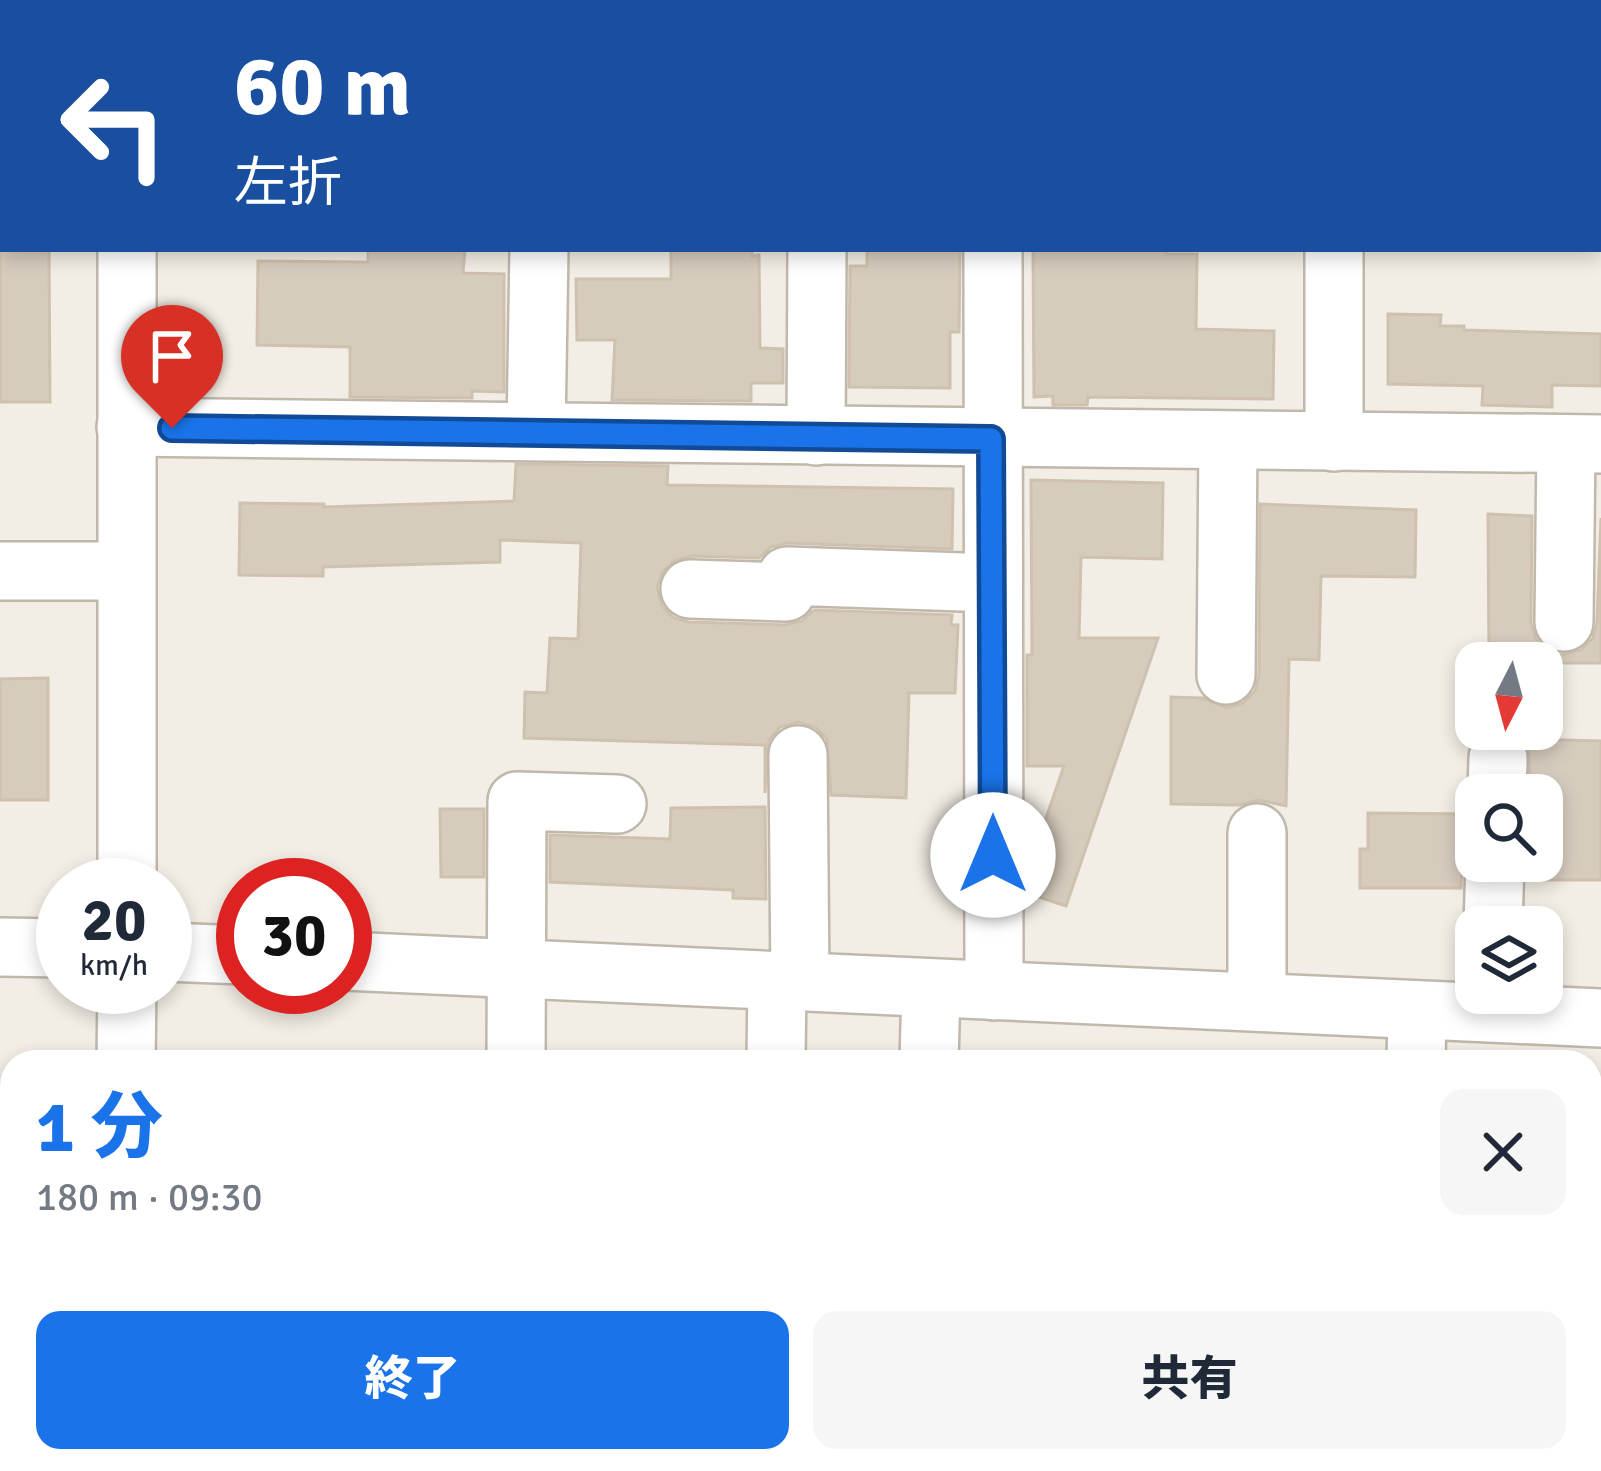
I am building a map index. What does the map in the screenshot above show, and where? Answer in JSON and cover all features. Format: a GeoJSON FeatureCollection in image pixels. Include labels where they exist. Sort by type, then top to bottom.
{"type":"FeatureCollection","features":[{"type":"Feature","properties":{"kind":"street"},"geometry":{"type":"LineString","coordinates":[[127,252],[127,858]]}},
{"type":"Feature","properties":{"kind":"street"},"geometry":{"type":"LineString","coordinates":[[536,431],[539,252]]}},
{"type":"Feature","properties":{"kind":"street"},"geometry":{"type":"LineString","coordinates":[[816,436],[817,252]]}},
{"type":"Feature","properties":{"kind":"street"},"geometry":{"type":"LineString","coordinates":[[993,252],[994,991]]}},
{"type":"Feature","properties":{"kind":"street"},"geometry":{"type":"LineString","coordinates":[[1334,252],[1334,442]]}},
{"type":"Feature","properties":{"kind":"street"},"geometry":{"type":"LineString","coordinates":[[126,427],[1583,444],[1564,622]]}},
{"type":"Feature","properties":{"kind":"street"},"geometry":{"type":"LineString","coordinates":[[1226,675],[1228,442]]}},
{"type":"Feature","properties":{"kind":"street"},"geometry":{"type":"LineString","coordinates":[[0,571],[126,571]]}},
{"type":"Feature","properties":{"kind":"street"},"geometry":{"type":"LineString","coordinates":[[690,589],[787,592],[787,576],[992,583]]}},
{"type":"Feature","properties":{"kind":"street"},"geometry":{"type":"LineString","coordinates":[[778,1050],[789,982],[798,755]]}},
{"type":"Feature","properties":{"kind":"street"},"geometry":{"type":"LineString","coordinates":[[516,1050],[517,800],[617,804]]}},
{"type":"Feature","properties":{"kind":"street"},"geometry":{"type":"LineString","coordinates":[[1257,833],[1257,1003]]}},
{"type":"Feature","properties":{"kind":"street"},"geometry":{"type":"LineString","coordinates":[[0,947],[36,948]]}},
{"type":"Feature","properties":{"kind":"street"},"geometry":{"type":"LineString","coordinates":[[372,962],[1257,1003],[1416,1036],[1465,1014]]}},
{"type":"Feature","properties":{"kind":"street"},"geometry":{"type":"LineString","coordinates":[[929,1050],[931,988]]}},
{"type":"Feature","properties":{"kind":"street"},"geometry":{"type":"LineString","coordinates":[[1563,1013],[1601,1018]]}},
{"type":"Feature","properties":{"kind":"street"},"geometry":{"type":"LineString","coordinates":[[126,1050],[127,1014]]}},
{"type":"Feature","properties":{"kind":"building"},"geometry":{"type":"Polygon","coordinates":[[[0,252],[49,252],[50,402],[0,402],[0,252]]]}},
{"type":"Feature","properties":{"kind":"building"},"geometry":{"type":"Polygon","coordinates":[[[368,252],[465,252],[463,273],[504,274],[504,392],[472,391],[472,398],[350,397],[350,347],[257,345],[258,261],[368,262],[368,252]]]}},
{"type":"Feature","properties":{"kind":"building"},"geometry":{"type":"Polygon","coordinates":[[[671,252],[759,255],[760,348],[783,349],[783,383],[751,383],[751,401],[612,400],[615,340],[577,340],[576,279],[671,279],[671,252]]]}},
{"type":"Feature","properties":{"kind":"building"},"geometry":{"type":"Polygon","coordinates":[[[867,252],[960,252],[959,332],[950,332],[950,388],[849,387],[850,266],[867,266],[867,252]]]}},
{"type":"Feature","properties":{"kind":"building"},"geometry":{"type":"Polygon","coordinates":[[[1033,252],[1197,254],[1196,329],[1274,331],[1273,399],[1088,397],[1087,405],[1053,405],[1053,396],[1034,397],[1033,252]]]}},
{"type":"Feature","properties":{"kind":"building"},"geometry":{"type":"Polygon","coordinates":[[[1388,314],[1441,315],[1440,326],[1464,326],[1464,330],[1601,334],[1601,386],[1552,385],[1552,407],[1482,405],[1483,386],[1388,384],[1388,314]]]}},
{"type":"Feature","properties":{"kind":"building"},"geometry":{"type":"Polygon","coordinates":[[[516,464],[668,466],[667,485],[953,489],[952,549],[787,543],[771,547],[759,558],[691,556],[676,560],[663,571],[657,587],[662,606],[674,618],[689,622],[785,625],[802,621],[814,610],[952,615],[951,625],[958,625],[955,693],[909,693],[906,798],[831,795],[827,739],[815,727],[799,722],[780,727],[769,740],[765,793],[765,745],[524,738],[525,692],[547,693],[550,638],[578,639],[581,543],[500,540],[500,562],[323,567],[323,576],[239,575],[240,503],[324,507],[514,501],[516,464]]]}},
{"type":"Feature","properties":{"kind":"building"},"geometry":{"type":"Polygon","coordinates":[[[1031,480],[1163,483],[1162,559],[1081,557],[1079,638],[1158,638],[1066,906],[1027,893],[1027,873],[1064,766],[1027,766],[1031,480]]]}},
{"type":"Feature","properties":{"kind":"building"},"geometry":{"type":"Polygon","coordinates":[[[1260,504],[1416,510],[1415,577],[1321,576],[1319,660],[1289,659],[1286,806],[1258,800],[1239,805],[1171,804],[1171,697],[1203,698],[1227,708],[1243,703],[1255,691],[1260,504]]]}},
{"type":"Feature","properties":{"kind":"building"},"geometry":{"type":"Polygon","coordinates":[[[1488,514],[1532,516],[1531,623],[1539,642],[1489,642],[1488,514]]]}},
{"type":"Feature","properties":{"kind":"building"},"geometry":{"type":"Polygon","coordinates":[[[1601,518],[1601,663],[1563,663],[1563,655],[1581,650],[1593,638],[1601,518]]]}},
{"type":"Feature","properties":{"kind":"building"},"geometry":{"type":"Polygon","coordinates":[[[48,678],[48,800],[0,800],[0,679],[48,678]]]}},
{"type":"Feature","properties":{"kind":"building"},"geometry":{"type":"Polygon","coordinates":[[[1563,740],[1601,741],[1601,880],[1563,880],[1563,774],[1530,774],[1529,750],[1563,750],[1563,740]]]}},
{"type":"Feature","properties":{"kind":"building"},"geometry":{"type":"Polygon","coordinates":[[[765,807],[766,899],[733,898],[733,890],[550,882],[550,835],[670,839],[671,808],[765,807]]]}},
{"type":"Feature","properties":{"kind":"building"},"geometry":{"type":"Polygon","coordinates":[[[440,809],[484,809],[484,877],[441,877],[440,809]]]}},
{"type":"Feature","properties":{"kind":"building"},"geometry":{"type":"Polygon","coordinates":[[[1368,813],[1455,814],[1455,882],[1461,882],[1461,888],[1360,888],[1360,849],[1368,849],[1368,813]]]}},
{"type":"Feature","properties":{"kind":"route"},"geometry":{"type":"LineString","coordinates":[[172,428],[991,439],[993,855]]}}]}
